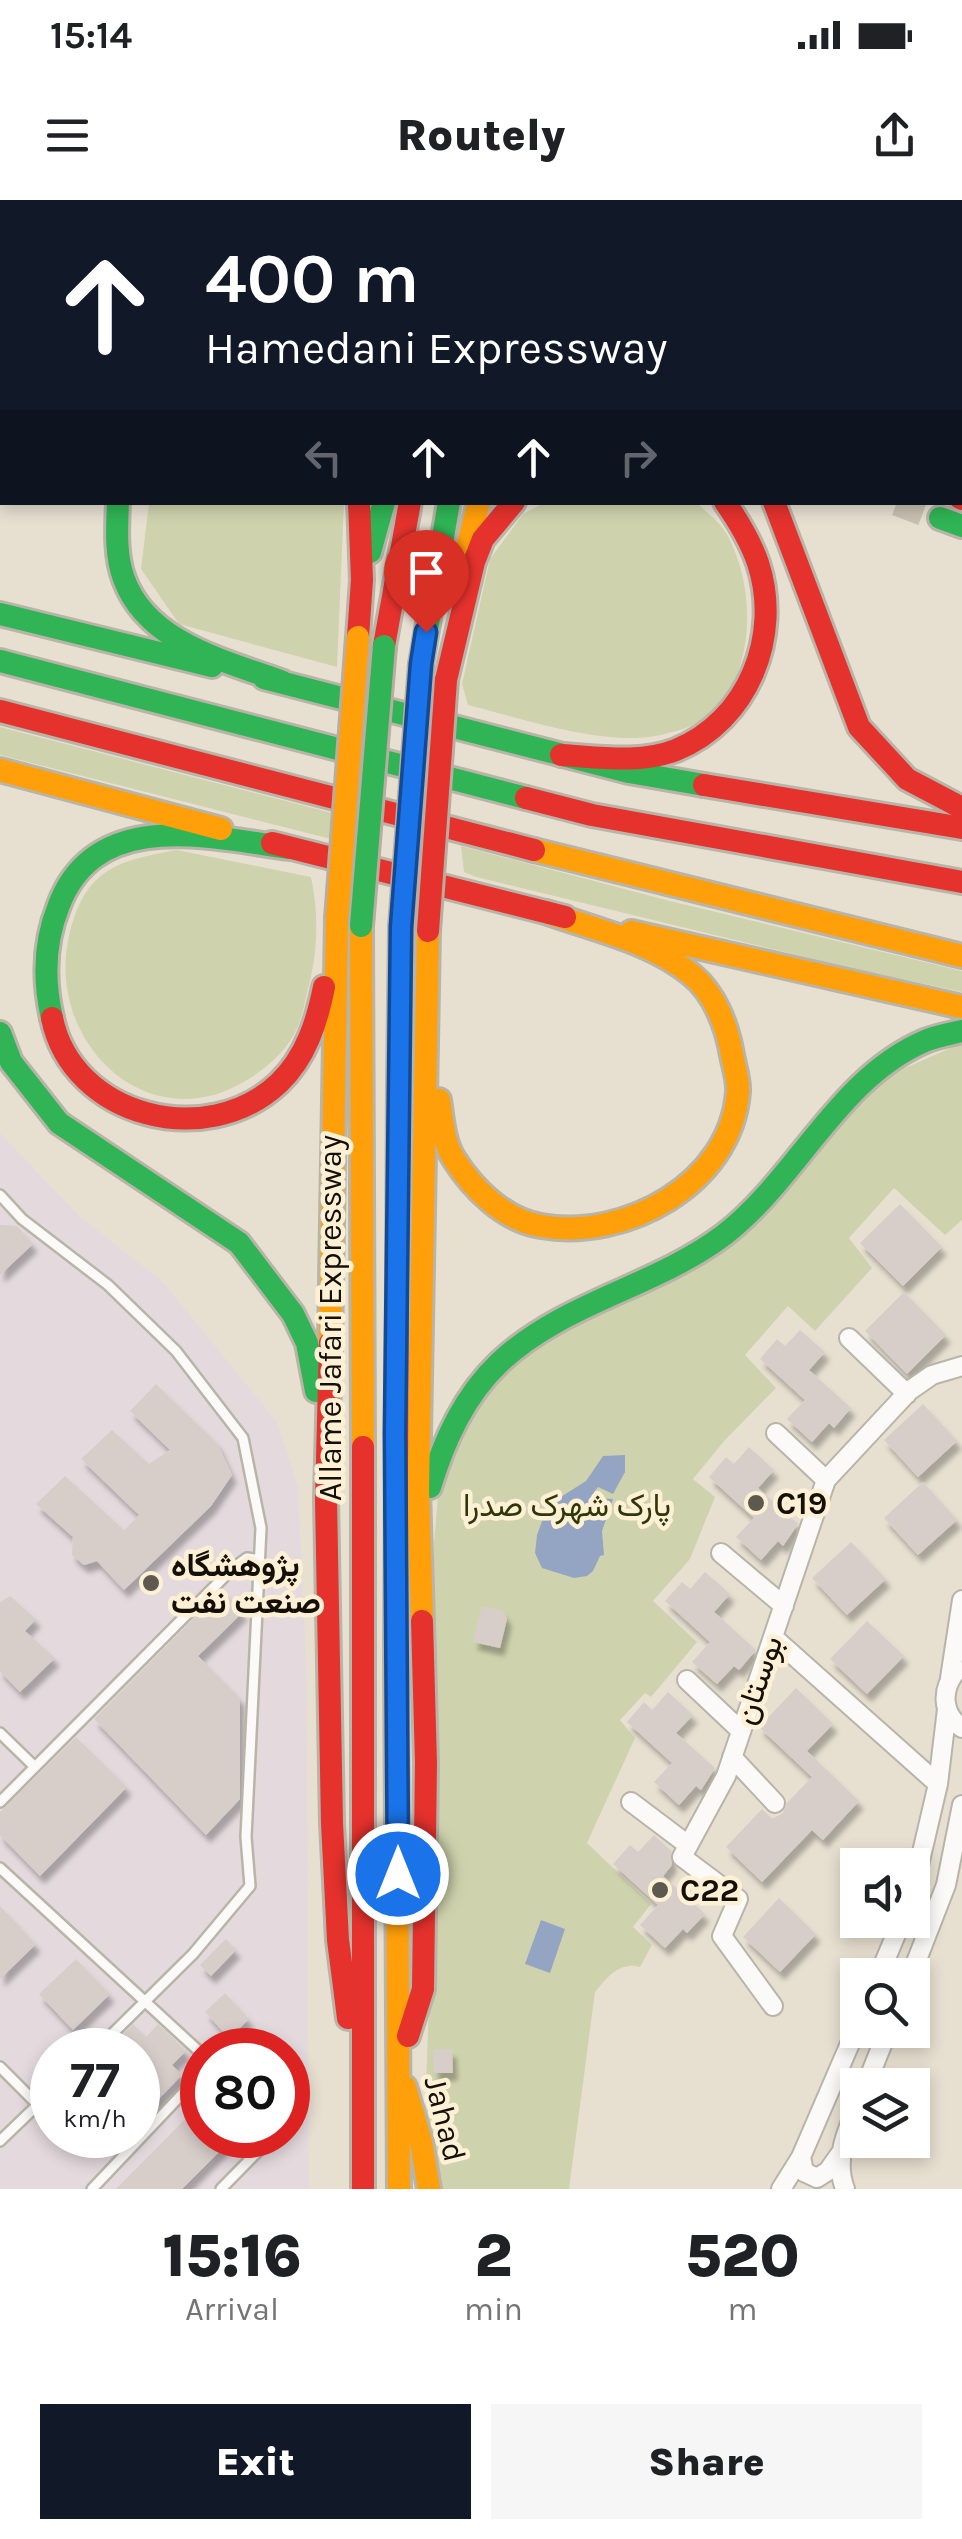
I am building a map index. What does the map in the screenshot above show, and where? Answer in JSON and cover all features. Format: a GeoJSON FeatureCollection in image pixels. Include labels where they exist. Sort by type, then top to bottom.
{"type":"FeatureCollection","features":[{"type":"Feature","properties":{"kind":"main road"},"geometry":{"type":"LineString","coordinates":[[118,505],[115,533],[121,572],[140,610],[178,642],[283,682]]}},
{"type":"Feature","properties":{"kind":"main road"},"geometry":{"type":"LineString","coordinates":[[359,505],[362,580],[337,919],[330,1376],[325,1444],[338,1963],[361,2088]]}},
{"type":"Feature","properties":{"kind":"main road"},"geometry":{"type":"LineString","coordinates":[[362,580],[383,505]]}},
{"type":"Feature","properties":{"kind":"main road","name":"Allame Jafari Expressway"},"geometry":{"type":"LineString","coordinates":[[362,2184],[365,1238],[360,926],[384,646],[409,505]]}},
{"type":"Feature","properties":{"kind":"main road","name":"Allame Jafari Expressway"},"geometry":{"type":"LineString","coordinates":[[400,2189],[395,1433],[401,927],[421,664],[448,505]]}},
{"type":"Feature","properties":{"kind":"main road"},"geometry":{"type":"LineString","coordinates":[[398,2064],[423,1989],[426,1763],[418,1490],[428,931],[446,680],[477,505]]}},
{"type":"Feature","properties":{"kind":"main road"},"geometry":{"type":"LineString","coordinates":[[446,680],[474,562],[483,539],[511,505]]}},
{"type":"Feature","properties":{"kind":"main road"},"geometry":{"type":"LineString","coordinates":[[561,755],[630,756],[674,751],[714,730],[733,712],[762,656],[766,594],[752,541],[728,505]]}},
{"type":"Feature","properties":{"kind":"main road"},"geometry":{"type":"LineString","coordinates":[[775,505],[858,727],[908,778],[962,808]]}},
{"type":"Feature","properties":{"kind":"main road"},"geometry":{"type":"LineString","coordinates":[[0,614],[283,682],[628,772],[962,828]]}},
{"type":"Feature","properties":{"kind":"main road"},"geometry":{"type":"LineString","coordinates":[[0,661],[592,815],[962,882]]}},
{"type":"Feature","properties":{"kind":"main road"},"geometry":{"type":"LineString","coordinates":[[0,711],[454,830],[962,956]]}},
{"type":"Feature","properties":{"kind":"main road"},"geometry":{"type":"LineString","coordinates":[[0,770],[472,895],[962,1007]]}},
{"type":"Feature","properties":{"kind":"main road"},"geometry":{"type":"LineString","coordinates":[[289,848],[178,834],[107,848],[82,869],[66,889],[52,918],[44,965],[46,1002],[66,1056],[86,1081],[138,1112],[163,1119],[200,1120],[246,1108],[266,1096],[299,1058],[317,1021],[337,919]]}},
{"type":"Feature","properties":{"kind":"main road"},"geometry":{"type":"LineString","coordinates":[[426,992],[445,1134],[461,1172],[486,1199],[531,1222],[590,1229],[641,1218],[680,1195],[711,1161],[731,1120],[736,1099],[736,1056],[716,1003],[693,976],[664,958],[546,912]]}},
{"type":"Feature","properties":{"kind":"main road"},"geometry":{"type":"LineString","coordinates":[[421,1545],[439,1453],[467,1399],[503,1359],[561,1319],[691,1258],[724,1235],[750,1214],[864,1081],[918,1045],[962,1031]]}},
{"type":"Feature","properties":{"kind":"main road"},"geometry":{"type":"LineString","coordinates":[[0,1032],[12,1062],[59,1122],[239,1243],[293,1314],[306,1344],[325,1444]]}},
{"type":"Feature","properties":{"kind":"main road","name":"Jahad"},"geometry":{"type":"LineString","coordinates":[[398,2064],[421,2142],[428,2189]]}},
{"type":"Feature","properties":{"kind":"street"},"geometry":{"type":"LineString","coordinates":[[849,1338],[907,1394]]}},
{"type":"Feature","properties":{"kind":"street","name":"بوستان"},"geometry":{"type":"LineString","coordinates":[[688,1845],[726,1776],[826,1480],[907,1394],[932,1375],[962,1366]]}},
{"type":"Feature","properties":{"kind":"street"},"geometry":{"type":"LineString","coordinates":[[776,1433],[826,1480]]}},
{"type":"Feature","properties":{"kind":"street"},"geometry":{"type":"LineString","coordinates":[[721,1552],[784,1606]]}},
{"type":"Feature","properties":{"kind":"street"},"geometry":{"type":"LineString","coordinates":[[923,1848],[938,1784],[946,1688],[956,1673],[962,1600]]}},
{"type":"Feature","properties":{"kind":"street"},"geometry":{"type":"LineString","coordinates":[[773,1637],[938,1784]]}},
{"type":"Feature","properties":{"kind":"street"},"geometry":{"type":"LineString","coordinates":[[687,1680],[741,1732]]}},
{"type":"Feature","properties":{"kind":"street"},"geometry":{"type":"LineString","coordinates":[[947,1709],[962,1728]]}},
{"type":"Feature","properties":{"kind":"street"},"geometry":{"type":"LineString","coordinates":[[732,1757],[775,1803]]}},
{"type":"Feature","properties":{"kind":"street"},"geometry":{"type":"LineString","coordinates":[[631,1802],[688,1845],[682,1857],[738,1899],[722,1936],[773,2006]]}},
{"type":"Feature","properties":{"kind":"street"},"geometry":{"type":"LineString","coordinates":[[917,1958],[946,1884],[962,1806]]}},
{"type":"Feature","properties":{"kind":"street"},"geometry":{"type":"LineString","coordinates":[[782,2189],[801,2157],[848,2048]]}},
{"type":"Feature","properties":{"kind":"street"},"geometry":{"type":"LineString","coordinates":[[801,2157],[804,2172],[818,2178],[840,2155]]}},
{"type":"Feature","properties":{"kind":"street"},"geometry":{"type":"LineString","coordinates":[[841,2158],[846,2189]]}},
{"type":"Feature","properties":{"kind":"lane"},"geometry":{"type":"LineString","coordinates":[[0,1196],[22,1219],[108,1285],[176,1351],[243,1438],[261,1528],[246,1836],[250,1886],[194,1954],[119,2028]]}},
{"type":"Feature","properties":{"kind":"lane"},"geometry":{"type":"LineString","coordinates":[[0,1802],[233,1568],[248,1558],[260,1560]]}},
{"type":"Feature","properties":{"kind":"lane"},"geometry":{"type":"LineString","coordinates":[[0,1733],[34,1767]]}},
{"type":"Feature","properties":{"kind":"lane"},"geometry":{"type":"LineString","coordinates":[[0,1868],[180,2034]]}},
{"type":"Feature","properties":{"kind":"lane"},"geometry":{"type":"LineString","coordinates":[[0,2067],[30,2097]]}},
{"type":"Feature","properties":{"kind":"lane"},"geometry":{"type":"LineString","coordinates":[[92,2189],[180,2096]]}},
{"type":"Feature","properties":{"kind":"lane"},"geometry":{"type":"LineString","coordinates":[[0,2141],[30,2113]]}},
{"type":"Feature","properties":{"kind":"lane"},"geometry":{"type":"LineString","coordinates":[[222,2189],[252,2158]]}},
{"type":"Feature","properties":{"kind":"shaded area","name":"پژوهشگاه صنعت نفت"},"geometry":{"type":"Polygon","coordinates":[[[0,1133],[78,1215],[163,1282],[277,1422],[298,1487],[307,1680],[308,2028],[180,2028],[180,2158],[309,2158],[309,2189],[0,2189],[0,1133]]]}},
{"type":"Feature","properties":{"kind":"green space"},"geometry":{"type":"Polygon","coordinates":[[[149,505],[344,505],[337,667],[179,624],[141,569],[149,505]]]}},
{"type":"Feature","properties":{"kind":"green space"},"geometry":{"type":"Polygon","coordinates":[[[540,505],[699,505],[718,522],[737,557],[747,603],[747,628],[737,675],[711,714],[684,728],[634,738],[586,734],[468,705],[462,684],[490,559],[523,514],[540,505]]]}},
{"type":"Feature","properties":{"kind":"green space"},"geometry":{"type":"Polygon","coordinates":[[[0,727],[336,814],[335,840],[0,755],[0,727]]]}},
{"type":"Feature","properties":{"kind":"green space"},"geometry":{"type":"Polygon","coordinates":[[[461,846],[962,971],[962,992],[476,877],[464,872],[461,846]]]}},
{"type":"Feature","properties":{"kind":"green space"},"geometry":{"type":"Polygon","coordinates":[[[177,850],[311,877],[315,905],[314,961],[294,1034],[270,1064],[247,1080],[210,1096],[174,1098],[140,1089],[112,1071],[88,1044],[73,1012],[66,975],[69,936],[84,896],[94,882],[120,864],[177,850]]]}},
{"type":"Feature","properties":{"kind":"green space","name":"پارک شهرک صدرا"},"geometry":{"type":"Polygon","coordinates":[[[962,1043],[962,1220],[945,1235],[894,1188],[849,1238],[872,1268],[815,1331],[788,1306],[745,1355],[776,1388],[693,1479],[715,1497],[690,1559],[653,1601],[697,1642],[651,1697],[645,1693],[620,1720],[635,1738],[587,1843],[651,1904],[633,1927],[652,1945],[640,1967],[620,1969],[595,1992],[569,2189],[433,2189],[425,2114],[434,1865],[434,1544],[438,1495],[456,1434],[528,1348],[638,1297],[873,1087],[962,1043]]]}},
{"type":"Feature","properties":{"kind":"water"},"geometry":{"type":"Polygon","coordinates":[[[625,1455],[625,1472],[613,1494],[598,1487],[594,1492],[596,1498],[613,1499],[602,1531],[604,1555],[593,1571],[574,1578],[542,1568],[535,1553],[548,1505],[586,1481],[603,1456],[625,1455]]]}},
{"type":"Feature","properties":{"kind":"water"},"geometry":{"type":"Polygon","coordinates":[[[541,1920],[565,1929],[550,1973],[525,1964],[541,1920]]]}},
{"type":"Feature","properties":{"kind":"building"},"geometry":{"type":"Polygon","coordinates":[[[900,1204],[942,1247],[903,1286],[860,1243],[900,1204]]]}},
{"type":"Feature","properties":{"kind":"building"},"geometry":{"type":"Polygon","coordinates":[[[0,1225],[17,1226],[33,1244],[0,1275],[0,1225]]]}},
{"type":"Feature","properties":{"kind":"building"},"geometry":{"type":"Polygon","coordinates":[[[904,1292],[946,1335],[907,1374],[865,1331],[904,1292]]]}},
{"type":"Feature","properties":{"kind":"building"},"geometry":{"type":"Polygon","coordinates":[[[800,1330],[825,1352],[809,1370],[851,1408],[834,1428],[829,1423],[812,1442],[787,1419],[805,1400],[760,1359],[777,1339],[785,1346],[800,1330]]]}},
{"type":"Feature","properties":{"kind":"building"},"geometry":{"type":"Polygon","coordinates":[[[156,1384],[217,1443],[232,1475],[211,1506],[124,1590],[97,1561],[84,1565],[72,1555],[73,1537],[36,1504],[65,1476],[124,1530],[139,1515],[81,1459],[112,1430],[149,1464],[170,1450],[130,1411],[156,1384]]]}},
{"type":"Feature","properties":{"kind":"building"},"geometry":{"type":"Polygon","coordinates":[[[923,1404],[957,1441],[918,1477],[884,1440],[923,1404]]]}},
{"type":"Feature","properties":{"kind":"building","name":"C19"},"geometry":{"type":"Polygon","coordinates":[[[749,1447],[774,1470],[758,1488],[798,1524],[783,1546],[778,1541],[761,1560],[736,1537],[754,1518],[709,1477],[726,1457],[734,1464],[749,1447]]]}},
{"type":"Feature","properties":{"kind":"building"},"geometry":{"type":"Polygon","coordinates":[[[923,1482],[957,1520],[918,1555],[884,1518],[923,1482]]]}},
{"type":"Feature","properties":{"kind":"building"},"geometry":{"type":"Polygon","coordinates":[[[851,1542],[886,1579],[847,1615],[812,1578],[851,1542]]]}},
{"type":"Feature","properties":{"kind":"building"},"geometry":{"type":"Polygon","coordinates":[[[705,1572],[730,1594],[714,1612],[756,1650],[739,1670],[734,1666],[717,1684],[692,1662],[710,1642],[665,1601],[682,1582],[690,1589],[705,1572]]]}},
{"type":"Feature","properties":{"kind":"building"},"geometry":{"type":"Polygon","coordinates":[[[222,1590],[243,1612],[198,1656],[240,1698],[240,1799],[206,1835],[94,1719],[222,1590]]]}},
{"type":"Feature","properties":{"kind":"building"},"geometry":{"type":"Polygon","coordinates":[[[10,1596],[36,1619],[25,1631],[55,1658],[20,1692],[0,1671],[0,1602],[10,1596]]]}},
{"type":"Feature","properties":{"kind":"building"},"geometry":{"type":"Polygon","coordinates":[[[482,1606],[503,1611],[507,1619],[500,1648],[473,1642],[482,1606]]]}},
{"type":"Feature","properties":{"kind":"building"},"geometry":{"type":"Polygon","coordinates":[[[867,1621],[904,1656],[867,1694],[830,1659],[867,1621]]]}},
{"type":"Feature","properties":{"kind":"building"},"geometry":{"type":"Polygon","coordinates":[[[796,1688],[833,1724],[807,1751],[859,1801],[823,1840],[812,1830],[762,1882],[726,1847],[762,1809],[772,1819],[783,1813],[787,1803],[812,1777],[759,1727],[796,1688]]]}},
{"type":"Feature","properties":{"kind":"building"},"geometry":{"type":"Polygon","coordinates":[[[668,1692],[693,1715],[676,1733],[715,1768],[701,1790],[696,1786],[679,1805],[654,1782],[672,1763],[627,1722],[644,1702],[652,1710],[668,1692]]]}},
{"type":"Feature","properties":{"kind":"building"},"geometry":{"type":"Polygon","coordinates":[[[76,1737],[127,1787],[40,1876],[0,1835],[0,1812],[76,1737]]]}},
{"type":"Feature","properties":{"kind":"building","name":"C22"},"geometry":{"type":"Polygon","coordinates":[[[654,1835],[671,1851],[672,1865],[663,1876],[705,1914],[665,1948],[640,1925],[658,1905],[613,1864],[630,1845],[638,1852],[654,1835]]]}},
{"type":"Feature","properties":{"kind":"building"},"geometry":{"type":"Polygon","coordinates":[[[779,1898],[816,1934],[780,1972],[743,1937],[779,1898]]]}},
{"type":"Feature","properties":{"kind":"building"},"geometry":{"type":"Polygon","coordinates":[[[0,1906],[36,1944],[0,1979],[0,1906]]]}},
{"type":"Feature","properties":{"kind":"building"},"geometry":{"type":"Polygon","coordinates":[[[226,1939],[236,1950],[211,1976],[200,1965],[226,1939]]]}},
{"type":"Feature","properties":{"kind":"building"},"geometry":{"type":"Polygon","coordinates":[[[76,1959],[110,1994],[71,2028],[39,1994],[76,1959]]]}},
{"type":"Feature","properties":{"kind":"building"},"geometry":{"type":"Polygon","coordinates":[[[225,1993],[249,2019],[240,2028],[220,2028],[205,2012],[225,1993]]]}},
{"type":"Feature","properties":{"kind":"building"},"geometry":{"type":"Polygon","coordinates":[[[158,2024],[180,2045],[180,2057],[172,2065],[180,2077],[160,2098],[160,2028],[154,2028],[158,2024]]]}},
{"type":"Feature","properties":{"kind":"building"},"geometry":{"type":"Polygon","coordinates":[[[452,2049],[453,2073],[434,2073],[433,2050],[452,2049]]]}},
{"type":"Feature","properties":{"kind":"building"},"geometry":{"type":"Polygon","coordinates":[[[180,2124],[180,2158],[213,2158],[182,2189],[116,2189],[147,2158],[160,2158],[160,2144],[180,2124]]]}},
{"type":"Feature","properties":{"kind":"tunnel"},"geometry":{"type":"LineString","coordinates":[[905,505],[940,518]]}},
{"type":"Feature","properties":{"kind":"traffic: fast"},"geometry":{"type":"LineString","coordinates":[[118,505],[121,570],[135,601],[151,619],[191,647],[283,682]]}},
{"type":"Feature","properties":{"kind":"traffic: fast"},"geometry":{"type":"LineString","coordinates":[[370,552],[383,505]]}},
{"type":"Feature","properties":{"kind":"traffic: fast"},"geometry":{"type":"LineString","coordinates":[[421,664],[448,505]]}},
{"type":"Feature","properties":{"kind":"traffic: fast"},"geometry":{"type":"LineString","coordinates":[[940,518],[962,526]]}},
{"type":"Feature","properties":{"kind":"traffic: fast"},"geometry":{"type":"LineString","coordinates":[[0,614],[212,666]]}},
{"type":"Feature","properties":{"kind":"traffic: fast"},"geometry":{"type":"LineString","coordinates":[[361,926],[384,646]]}},
{"type":"Feature","properties":{"kind":"traffic: fast"},"geometry":{"type":"LineString","coordinates":[[0,661],[526,798]]}},
{"type":"Feature","properties":{"kind":"traffic: fast"},"geometry":{"type":"LineString","coordinates":[[264,678],[629,772],[704,785]]}},
{"type":"Feature","properties":{"kind":"traffic: fast"},"geometry":{"type":"LineString","coordinates":[[52,1018],[46,961],[54,919],[76,874],[99,854],[127,841],[158,836],[225,839],[289,848]]}},
{"type":"Feature","properties":{"kind":"traffic: fast"},"geometry":{"type":"LineString","coordinates":[[399,1082],[401,927]]}},
{"type":"Feature","properties":{"kind":"traffic: fast"},"geometry":{"type":"LineString","coordinates":[[430,1487],[457,1420],[476,1389],[500,1362],[552,1324],[669,1268],[724,1235],[774,1186],[867,1079],[925,1041],[962,1031]]}},
{"type":"Feature","properties":{"kind":"traffic: fast"},"geometry":{"type":"LineString","coordinates":[[0,1033],[11,1062],[59,1123],[239,1243],[293,1314],[307,1343],[316,1391]]}},
{"type":"Feature","properties":{"kind":"traffic: slow"},"geometry":{"type":"LineString","coordinates":[[466,552],[478,505]]}},
{"type":"Feature","properties":{"kind":"traffic: slow"},"geometry":{"type":"LineString","coordinates":[[337,919],[358,637]]}},
{"type":"Feature","properties":{"kind":"traffic: slow"},"geometry":{"type":"LineString","coordinates":[[401,927],[421,664]]}},
{"type":"Feature","properties":{"kind":"traffic: slow"},"geometry":{"type":"LineString","coordinates":[[0,770],[221,829]]}},
{"type":"Feature","properties":{"kind":"traffic: slow"},"geometry":{"type":"LineString","coordinates":[[534,850],[962,956]]}},
{"type":"Feature","properties":{"kind":"traffic: slow"},"geometry":{"type":"LineString","coordinates":[[439,1100],[447,1145],[470,1181],[502,1210],[541,1226],[606,1224],[638,1214],[695,1179],[716,1154],[731,1125],[738,1088],[727,1033],[707,991],[692,975],[659,953],[546,912]]}},
{"type":"Feature","properties":{"kind":"traffic: slow"},"geometry":{"type":"LineString","coordinates":[[330,1343],[337,919]]}},
{"type":"Feature","properties":{"kind":"traffic: slow"},"geometry":{"type":"LineString","coordinates":[[361,926],[363,1447]]}},
{"type":"Feature","properties":{"kind":"traffic: slow"},"geometry":{"type":"LineString","coordinates":[[422,1621],[418,1490],[428,931]]}},
{"type":"Feature","properties":{"kind":"traffic: slow"},"geometry":{"type":"LineString","coordinates":[[631,932],[962,1007]]}},
{"type":"Feature","properties":{"kind":"traffic: slow"},"geometry":{"type":"LineString","coordinates":[[396,1658],[399,2189]]}},
{"type":"Feature","properties":{"kind":"traffic: slow"},"geometry":{"type":"LineString","coordinates":[[405,2087],[429,2189]]}},
{"type":"Feature","properties":{"kind":"traffic: jam"},"geometry":{"type":"LineString","coordinates":[[358,637],[362,580],[359,505]]}},
{"type":"Feature","properties":{"kind":"traffic: jam"},"geometry":{"type":"LineString","coordinates":[[384,646],[409,505]]}},
{"type":"Feature","properties":{"kind":"traffic: jam"},"geometry":{"type":"LineString","coordinates":[[446,680],[474,562],[483,539],[511,505]]}},
{"type":"Feature","properties":{"kind":"traffic: jam"},"geometry":{"type":"LineString","coordinates":[[561,755],[634,758],[676,750],[723,719],[740,697],[762,647],[764,591],[758,563],[727,505]]}},
{"type":"Feature","properties":{"kind":"traffic: jam"},"geometry":{"type":"LineString","coordinates":[[775,505],[859,727],[907,779],[962,808]]}},
{"type":"Feature","properties":{"kind":"traffic: jam"},"geometry":{"type":"LineString","coordinates":[[428,931],[446,680]]}},
{"type":"Feature","properties":{"kind":"traffic: jam"},"geometry":{"type":"LineString","coordinates":[[0,711],[534,850]]}},
{"type":"Feature","properties":{"kind":"traffic: jam"},"geometry":{"type":"LineString","coordinates":[[704,785],[962,828]]}},
{"type":"Feature","properties":{"kind":"traffic: jam"},"geometry":{"type":"LineString","coordinates":[[526,798],[592,815],[962,882]]}},
{"type":"Feature","properties":{"kind":"traffic: jam"},"geometry":{"type":"LineString","coordinates":[[272,843],[565,917]]}},
{"type":"Feature","properties":{"kind":"traffic: jam"},"geometry":{"type":"LineString","coordinates":[[52,1018],[65,1052],[86,1079],[114,1100],[146,1113],[181,1118],[216,1115],[249,1104],[288,1073],[309,1038],[324,987]]}},
{"type":"Feature","properties":{"kind":"traffic: jam"},"geometry":{"type":"LineString","coordinates":[[396,1658],[399,1082]]}},
{"type":"Feature","properties":{"kind":"traffic: jam"},"geometry":{"type":"LineString","coordinates":[[330,1343],[326,1499],[332,1823],[338,1940],[348,2018]]}},
{"type":"Feature","properties":{"kind":"traffic: jam"},"geometry":{"type":"LineString","coordinates":[[363,1447],[363,2189]]}},
{"type":"Feature","properties":{"kind":"traffic: jam"},"geometry":{"type":"LineString","coordinates":[[408,2036],[423,1989],[426,1763],[422,1621]]}},
{"type":"Feature","properties":{"kind":"place","name":"C19"},"geometry":{"type":"Point","coordinates":[756,1503]}},
{"type":"Feature","properties":{"kind":"place","name":"پژوهشگاه صنعت نفت"},"geometry":{"type":"Point","coordinates":[151,1583]}},
{"type":"Feature","properties":{"kind":"place","name":"C22"},"geometry":{"type":"Point","coordinates":[660,1890]}},
{"type":"Feature","properties":{"kind":"route"},"geometry":{"type":"LineString","coordinates":[[398,1874],[395,1433],[401,927],[426,632]]}}]}
